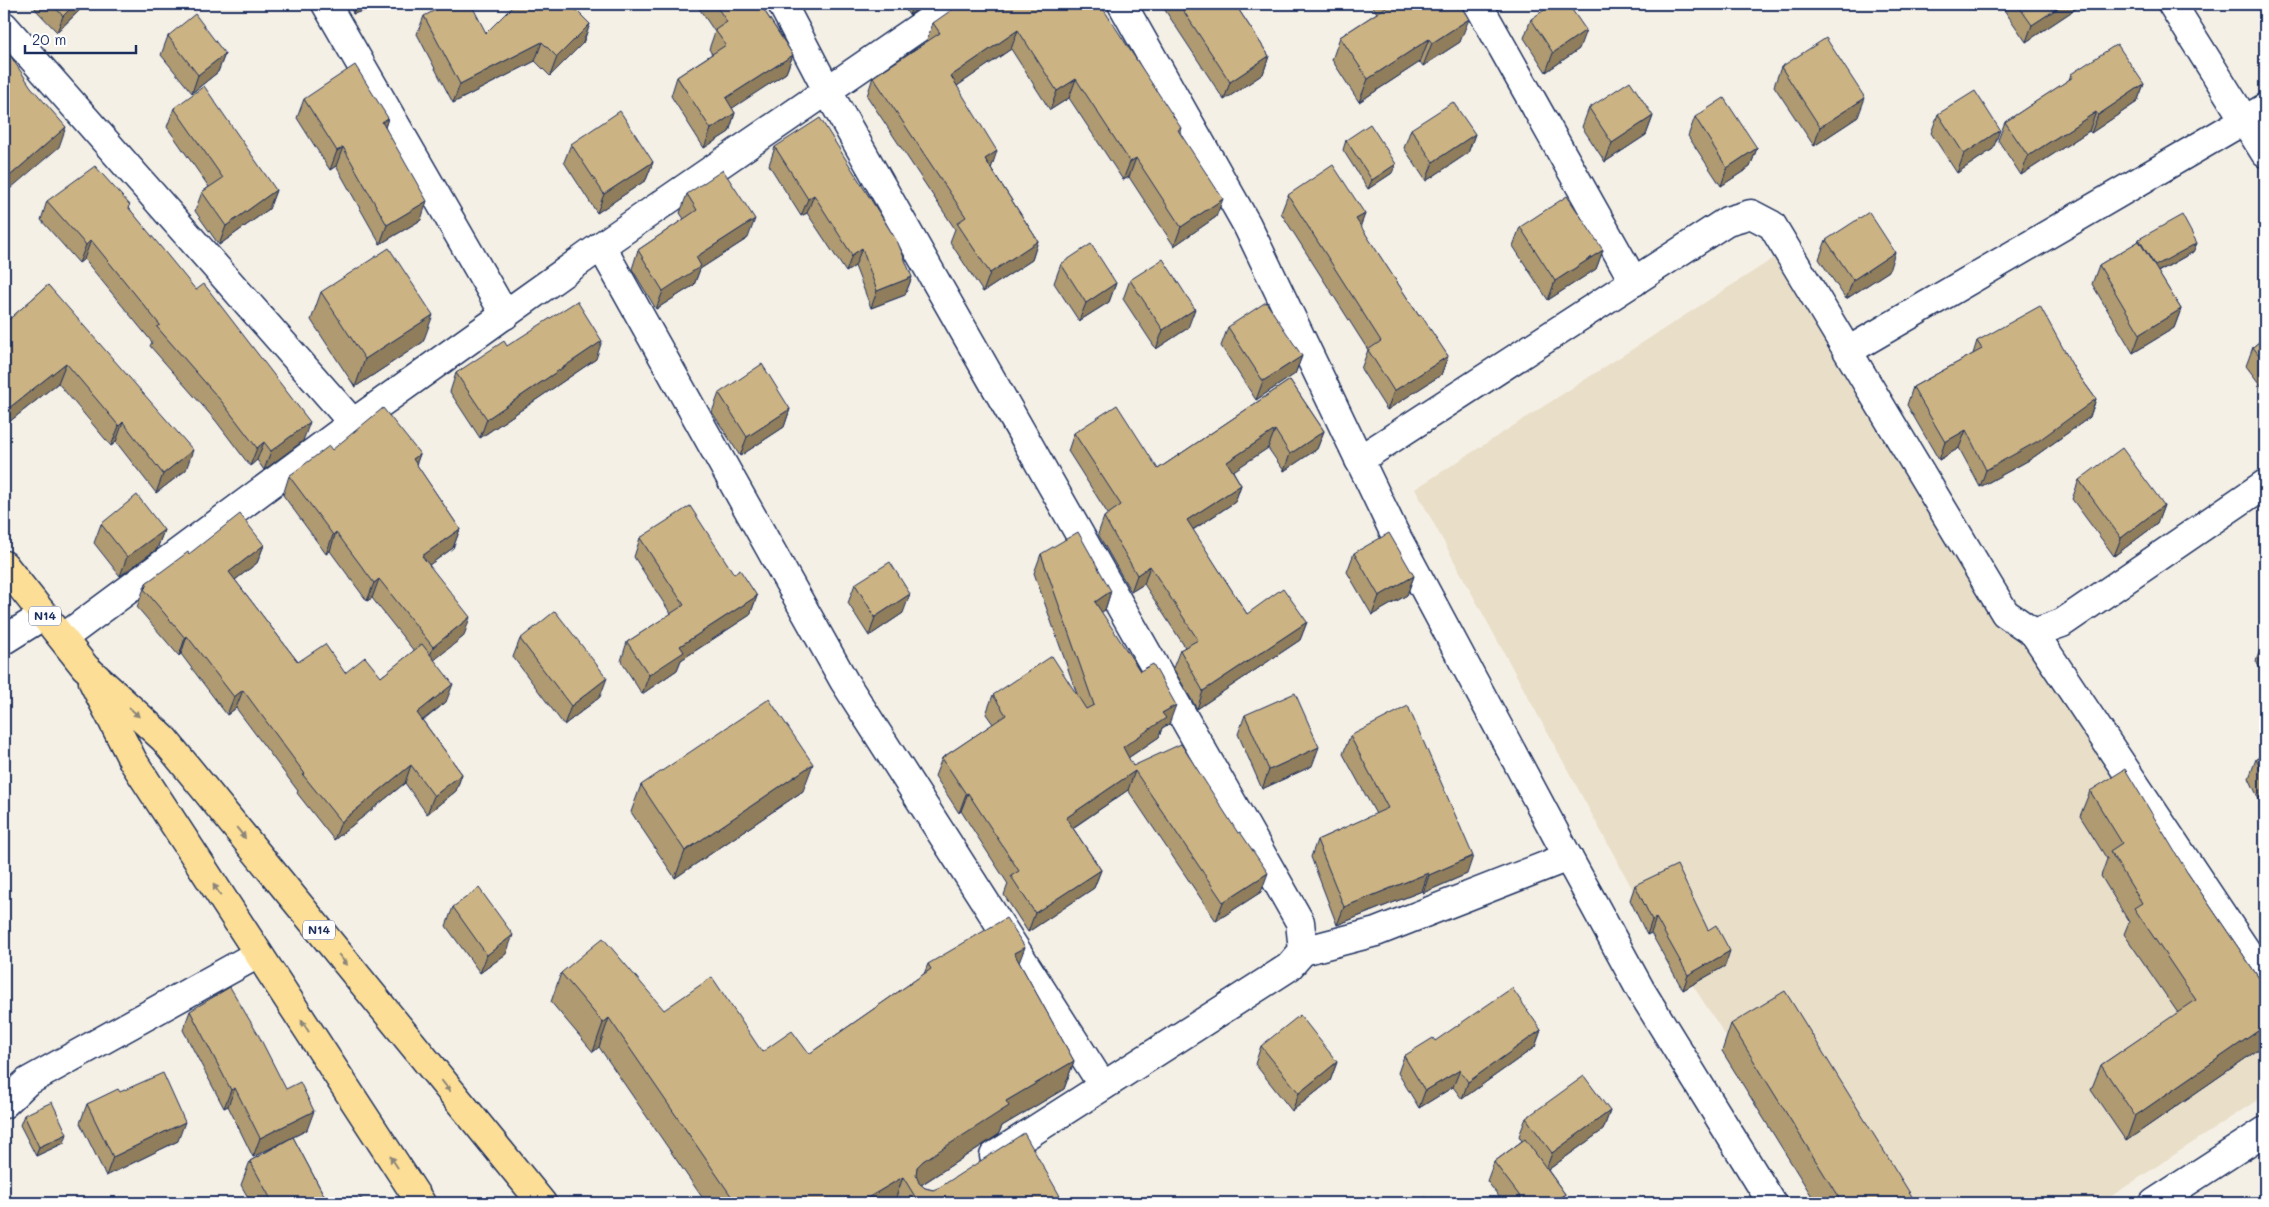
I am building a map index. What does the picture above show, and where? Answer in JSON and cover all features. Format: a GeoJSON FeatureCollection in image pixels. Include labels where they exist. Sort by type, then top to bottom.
{"type":"FeatureCollection","features":[{"type":"Feature","properties":{"kind":"main road","name":"N14"},"geometry":{"type":"LineString","coordinates":[[4,565],[85,667],[133,761],[421,1203]]}},
{"type":"Feature","properties":{"kind":"main road","name":"N14"},"geometry":{"type":"LineString","coordinates":[[85,667],[164,739],[542,1203]]}},
{"type":"Feature","properties":{"kind":"street"},"geometry":{"type":"LineString","coordinates":[[326,4],[505,315]]}},
{"type":"Feature","properties":{"kind":"street"},"geometry":{"type":"LineString","coordinates":[[782,4],[827,90],[1300,922],[1303,951]]}},
{"type":"Feature","properties":{"kind":"street"},"geometry":{"type":"LineString","coordinates":[[63,638],[353,423],[601,246],[953,4]]}},
{"type":"Feature","properties":{"kind":"street"},"geometry":{"type":"LineString","coordinates":[[1122,4],[1247,225],[1393,530],[1640,989],[1772,1203]]}},
{"type":"Feature","properties":{"kind":"street"},"geometry":{"type":"LineString","coordinates":[[1478,4],[1634,282]]}},
{"type":"Feature","properties":{"kind":"street"},"geometry":{"type":"LineString","coordinates":[[2172,4],[2255,114],[2265,153]]}},
{"type":"Feature","properties":{"kind":"street"},"geometry":{"type":"LineString","coordinates":[[4,26],[353,423]]}},
{"type":"Feature","properties":{"kind":"street"},"geometry":{"type":"LineString","coordinates":[[1848,352],[2255,114]]}},
{"type":"Feature","properties":{"kind":"street"},"geometry":{"type":"LineString","coordinates":[[1359,460],[1727,221],[1751,214],[1772,225],[2006,613],[2034,633],[2265,979]]}},
{"type":"Feature","properties":{"kind":"street"},"geometry":{"type":"LineString","coordinates":[[601,246],[844,681],[1103,1086]]}},
{"type":"Feature","properties":{"kind":"street"},"geometry":{"type":"LineString","coordinates":[[2034,633],[2062,623],[2265,484]]}},
{"type":"Feature","properties":{"kind":"street"},"geometry":{"type":"LineString","coordinates":[[4,640],[44,615]]}},
{"type":"Feature","properties":{"kind":"street"},"geometry":{"type":"LineString","coordinates":[[971,1171],[1289,967],[1303,951],[1376,932],[1568,856]]}},
{"type":"Feature","properties":{"kind":"street"},"geometry":{"type":"LineString","coordinates":[[4,1104],[27,1082],[258,954]]}},
{"type":"Feature","properties":{"kind":"street"},"geometry":{"type":"LineString","coordinates":[[2154,1203],[2265,1131]]}},
{"type":"Feature","properties":{"kind":"shaded area"},"geometry":{"type":"Polygon","coordinates":[[[1774,258],[2265,999],[2265,1095],[2101,1203],[1835,1203],[1646,914],[1415,489],[1774,258]]]}},
{"type":"Feature","properties":{"kind":"building"},"geometry":{"type":"Polygon","coordinates":[[[52,4],[75,4],[63,16],[52,4]]]}},
{"type":"Feature","properties":{"kind":"building"},"geometry":{"type":"Polygon","coordinates":[[[447,4],[471,4],[486,33],[515,4],[570,4],[590,24],[557,57],[542,42],[460,84],[424,16],[447,4]]]}},
{"type":"Feature","properties":{"kind":"building"},"geometry":{"type":"Polygon","coordinates":[[[715,4],[760,4],[793,55],[726,98],[735,113],[711,129],[677,77],[726,45],[715,30],[727,22],[715,4]]]}},
{"type":"Feature","properties":{"kind":"building"},"geometry":{"type":"Polygon","coordinates":[[[960,4],[1100,4],[1181,128],[1178,130],[1223,199],[1181,227],[1136,158],[1130,162],[1076,79],[1057,91],[1018,30],[951,76],[997,151],[985,159],[1038,241],[990,273],[957,223],[966,217],[873,77],[940,33],[933,23],[960,4]]]}},
{"type":"Feature","properties":{"kind":"building"},"geometry":{"type":"Polygon","coordinates":[[[1179,4],[1235,4],[1269,56],[1230,82],[1179,4]]]}},
{"type":"Feature","properties":{"kind":"building"},"geometry":{"type":"Polygon","coordinates":[[[1391,4],[1459,4],[1469,19],[1432,43],[1429,39],[1368,79],[1340,37],[1391,4]]]}},
{"type":"Feature","properties":{"kind":"building"},"geometry":{"type":"Polygon","coordinates":[[[1553,4],[1568,4],[1586,30],[1553,53],[1531,19],[1553,4]]]}},
{"type":"Feature","properties":{"kind":"building"},"geometry":{"type":"Polygon","coordinates":[[[2017,4],[2064,4],[2032,25],[2017,4]]]}},
{"type":"Feature","properties":{"kind":"building"},"geometry":{"type":"Polygon","coordinates":[[[195,14],[225,54],[198,75],[168,36],[195,14]]]}},
{"type":"Feature","properties":{"kind":"building"},"geometry":{"type":"Polygon","coordinates":[[[1826,38],[1865,98],[1820,127],[1781,67],[1826,38]]]}},
{"type":"Feature","properties":{"kind":"building"},"geometry":{"type":"Polygon","coordinates":[[[2117,44],[2144,84],[2098,115],[2096,112],[2028,156],[2005,122],[2073,77],[2071,74],[2117,44]]]}},
{"type":"Feature","properties":{"kind":"building"},"geometry":{"type":"Polygon","coordinates":[[[4,46],[31,87],[66,127],[4,181],[4,46]]]}},
{"type":"Feature","properties":{"kind":"building"},"geometry":{"type":"Polygon","coordinates":[[[355,65],[388,118],[382,122],[427,201],[387,225],[343,147],[337,151],[304,99],[355,65]]]}},
{"type":"Feature","properties":{"kind":"building"},"geometry":{"type":"Polygon","coordinates":[[[1630,81],[1653,116],[1612,143],[1589,108],[1630,81]]]}},
{"type":"Feature","properties":{"kind":"building"},"geometry":{"type":"Polygon","coordinates":[[[204,86],[276,190],[226,226],[202,192],[223,178],[174,108],[204,86]]]}},
{"type":"Feature","properties":{"kind":"building"},"geometry":{"type":"Polygon","coordinates":[[[1975,91],[2000,130],[1964,154],[1938,114],[1975,91]]]}},
{"type":"Feature","properties":{"kind":"building"},"geometry":{"type":"Polygon","coordinates":[[[1724,98],[1757,148],[1727,168],[1695,117],[1724,98]]]}},
{"type":"Feature","properties":{"kind":"building"},"geometry":{"type":"Polygon","coordinates":[[[1453,102],[1475,134],[1433,162],[1411,129],[1453,102]]]}},
{"type":"Feature","properties":{"kind":"building"},"geometry":{"type":"Polygon","coordinates":[[[620,111],[653,162],[604,194],[571,144],[620,111]]]}},
{"type":"Feature","properties":{"kind":"building"},"geometry":{"type":"Polygon","coordinates":[[[820,118],[898,243],[912,277],[877,291],[862,248],[852,255],[814,195],[808,199],[775,147],[820,118]]]}},
{"type":"Feature","properties":{"kind":"building"},"geometry":{"type":"Polygon","coordinates":[[[1370,124],[1396,164],[1372,180],[1346,140],[1370,124]]]}},
{"type":"Feature","properties":{"kind":"building"},"geometry":{"type":"Polygon","coordinates":[[[1333,165],[1365,214],[1356,219],[1419,316],[1421,315],[1448,356],[1394,391],[1368,350],[1381,341],[1288,195],[1333,165]]]}},
{"type":"Feature","properties":{"kind":"building"},"geometry":{"type":"Polygon","coordinates":[[[95,166],[130,205],[128,207],[196,290],[204,284],[310,422],[271,451],[264,442],[257,448],[222,402],[157,327],[160,325],[91,240],[86,245],[47,201],[95,166]]]}},
{"type":"Feature","properties":{"kind":"building"},"geometry":{"type":"Polygon","coordinates":[[[723,170],[755,219],[696,257],[701,266],[663,291],[638,250],[697,210],[687,194],[723,170]]]}},
{"type":"Feature","properties":{"kind":"building"},"geometry":{"type":"Polygon","coordinates":[[[1567,196],[1603,250],[1555,281],[1520,227],[1567,196]]]}},
{"type":"Feature","properties":{"kind":"building"},"geometry":{"type":"Polygon","coordinates":[[[1869,212],[1895,252],[1853,280],[1826,240],[1869,212]]]}},
{"type":"Feature","properties":{"kind":"building"},"geometry":{"type":"Polygon","coordinates":[[[2182,215],[2197,243],[2155,266],[2139,239],[2182,215]]]}},
{"type":"Feature","properties":{"kind":"building"},"geometry":{"type":"Polygon","coordinates":[[[2139,241],[2181,309],[2140,334],[2099,265],[2139,241]]]}},
{"type":"Feature","properties":{"kind":"building"},"geometry":{"type":"Polygon","coordinates":[[[1091,244],[1116,283],[1086,303],[1061,264],[1091,244]]]}},
{"type":"Feature","properties":{"kind":"building"},"geometry":{"type":"Polygon","coordinates":[[[389,248],[433,315],[365,359],[321,292],[389,248]]]}},
{"type":"Feature","properties":{"kind":"building"},"geometry":{"type":"Polygon","coordinates":[[[1163,259],[1195,309],[1163,330],[1130,280],[1163,259]]]}},
{"type":"Feature","properties":{"kind":"building"},"geometry":{"type":"Polygon","coordinates":[[[48,285],[193,450],[163,474],[123,422],[119,426],[66,363],[4,412],[4,324],[48,285]]]}},
{"type":"Feature","properties":{"kind":"building"},"geometry":{"type":"Polygon","coordinates":[[[577,301],[602,341],[487,419],[456,373],[504,341],[507,346],[577,301]]]}},
{"type":"Feature","properties":{"kind":"building"},"geometry":{"type":"Polygon","coordinates":[[[1266,302],[1302,356],[1263,381],[1228,327],[1266,302]]]}},
{"type":"Feature","properties":{"kind":"building"},"geometry":{"type":"Polygon","coordinates":[[[2040,306],[2075,370],[2096,399],[2038,441],[1986,470],[1966,430],[1945,442],[1913,387],[1982,349],[1977,341],[2040,306]]]}},
{"type":"Feature","properties":{"kind":"building"},"geometry":{"type":"Polygon","coordinates":[[[2265,337],[2265,363],[2253,347],[2265,337]]]}},
{"type":"Feature","properties":{"kind":"building"},"geometry":{"type":"Polygon","coordinates":[[[762,364],[790,409],[747,437],[719,393],[762,364]]]}},
{"type":"Feature","properties":{"kind":"building"},"geometry":{"type":"Polygon","coordinates":[[[1290,380],[1324,431],[1290,454],[1275,430],[1227,462],[1241,485],[1187,520],[1247,614],[1283,588],[1307,622],[1203,691],[1180,650],[1198,640],[1150,566],[1137,575],[1104,517],[1121,505],[1074,433],[1117,405],[1158,469],[1290,380]]]}},
{"type":"Feature","properties":{"kind":"building"},"geometry":{"type":"Polygon","coordinates":[[[383,408],[420,454],[413,459],[460,529],[422,556],[470,617],[433,647],[379,579],[374,583],[336,532],[333,535],[289,476],[329,446],[332,450],[383,408]]]}},
{"type":"Feature","properties":{"kind":"building"},"geometry":{"type":"Polygon","coordinates":[[[2122,448],[2164,505],[2121,538],[2079,480],[2122,448]]]}},
{"type":"Feature","properties":{"kind":"building"},"geometry":{"type":"Polygon","coordinates":[[[137,495],[164,530],[127,557],[101,524],[137,495]]]}},
{"type":"Feature","properties":{"kind":"building"},"geometry":{"type":"Polygon","coordinates":[[[690,506],[734,574],[740,570],[757,596],[680,646],[684,652],[649,675],[627,642],[684,605],[640,538],[690,506]]]}},
{"type":"Feature","properties":{"kind":"building"},"geometry":{"type":"Polygon","coordinates":[[[240,514],[264,545],[229,572],[298,662],[325,644],[345,673],[365,657],[381,677],[422,644],[453,684],[417,713],[462,774],[434,796],[411,765],[341,822],[303,775],[305,774],[243,690],[234,697],[187,636],[185,638],[144,589],[148,585],[146,583],[188,552],[189,554],[240,514]]]}},
{"type":"Feature","properties":{"kind":"building"},"geometry":{"type":"Polygon","coordinates":[[[1078,532],[1111,591],[1095,602],[1140,671],[1153,664],[1176,705],[1162,713],[1166,718],[1123,747],[1133,766],[1181,744],[1238,833],[1240,832],[1268,873],[1223,902],[1135,771],[1066,818],[1101,870],[1035,913],[1011,876],[1019,871],[968,793],[966,794],[942,758],[1006,715],[993,695],[1052,656],[1086,709],[1094,705],[1041,554],[1078,532]]]}},
{"type":"Feature","properties":{"kind":"building"},"geometry":{"type":"Polygon","coordinates":[[[1389,533],[1414,576],[1379,596],[1354,553],[1389,533]]]}},
{"type":"Feature","properties":{"kind":"building"},"geometry":{"type":"Polygon","coordinates":[[[890,562],[910,594],[875,617],[855,584],[890,562]]]}},
{"type":"Feature","properties":{"kind":"building"},"geometry":{"type":"Polygon","coordinates":[[[555,611],[607,678],[571,706],[520,639],[555,611]]]}},
{"type":"Feature","properties":{"kind":"building"},"geometry":{"type":"Polygon","coordinates":[[[1295,693],[1319,747],[1269,770],[1245,715],[1295,693]]]}},
{"type":"Feature","properties":{"kind":"building"},"geometry":{"type":"Polygon","coordinates":[[[769,699],[813,764],[685,851],[641,785],[769,699]]]}},
{"type":"Feature","properties":{"kind":"building"},"geometry":{"type":"Polygon","coordinates":[[[1408,706],[1473,856],[1344,907],[1317,840],[1388,808],[1350,736],[1408,706]]]}},
{"type":"Feature","properties":{"kind":"building"},"geometry":{"type":"Polygon","coordinates":[[[2265,755],[2265,779],[2256,759],[2265,755]]]}},
{"type":"Feature","properties":{"kind":"building"},"geometry":{"type":"Polygon","coordinates":[[[2125,769],[2187,872],[2265,987],[2265,1026],[2135,1116],[2101,1065],[2196,1000],[2134,908],[2142,903],[2110,851],[2122,843],[2090,791],[2125,769]]]}},
{"type":"Feature","properties":{"kind":"building"},"geometry":{"type":"Polygon","coordinates":[[[1677,865],[1708,930],[1716,925],[1730,951],[1688,975],[1656,918],[1652,920],[1635,885],[1677,865]]]}},
{"type":"Feature","properties":{"kind":"building"},"geometry":{"type":"Polygon","coordinates":[[[479,888],[513,935],[487,955],[453,907],[479,888]]]}},
{"type":"Feature","properties":{"kind":"building"},"geometry":{"type":"Polygon","coordinates":[[[1006,918],[1025,947],[1014,953],[1074,1061],[1006,1101],[1009,1106],[923,1161],[917,1167],[916,1175],[919,1183],[925,1188],[933,1190],[1024,1133],[1060,1196],[1048,1203],[919,1203],[903,1177],[859,1203],[751,1203],[747,1197],[736,1203],[609,1018],[603,1023],[561,973],[603,938],[664,1010],[712,977],[762,1052],[792,1031],[809,1054],[931,969],[928,964],[1006,918]]]}},
{"type":"Feature","properties":{"kind":"building"},"geometry":{"type":"Polygon","coordinates":[[[230,987],[259,1036],[286,1089],[300,1082],[314,1111],[260,1138],[235,1088],[231,1090],[190,1011],[230,987]]]}},
{"type":"Feature","properties":{"kind":"building"},"geometry":{"type":"Polygon","coordinates":[[[1512,988],[1541,1030],[1468,1082],[1460,1070],[1425,1091],[1404,1056],[1433,1038],[1435,1041],[1512,988]]]}},
{"type":"Feature","properties":{"kind":"building"},"geometry":{"type":"Polygon","coordinates":[[[1785,991],[1916,1203],[1842,1203],[1731,1024],[1785,991]]]}},
{"type":"Feature","properties":{"kind":"building"},"geometry":{"type":"Polygon","coordinates":[[[1300,1015],[1337,1062],[1299,1093],[1261,1046],[1300,1015]]]}},
{"type":"Feature","properties":{"kind":"building"},"geometry":{"type":"Polygon","coordinates":[[[163,1073],[185,1122],[113,1157],[87,1104],[118,1089],[120,1092],[163,1073]]]}},
{"type":"Feature","properties":{"kind":"building"},"geometry":{"type":"Polygon","coordinates":[[[1584,1076],[1610,1111],[1552,1153],[1526,1118],[1584,1076]]]}},
{"type":"Feature","properties":{"kind":"building"},"geometry":{"type":"Polygon","coordinates":[[[52,1102],[67,1134],[39,1147],[24,1115],[52,1102]]]}},
{"type":"Feature","properties":{"kind":"building"},"geometry":{"type":"Polygon","coordinates":[[[293,1137],[328,1203],[273,1203],[250,1161],[293,1137]]]}},
{"type":"Feature","properties":{"kind":"building"},"geometry":{"type":"Polygon","coordinates":[[[1525,1139],[1565,1194],[1554,1203],[1525,1203],[1494,1162],[1525,1139]]]}},
{"type":"Feature","properties":{"kind":"building"},"geometry":{"type":"Polygon","coordinates":[[[1426,1197],[1430,1203],[1416,1203],[1426,1197]]]}},
{"type":"Feature","properties":{"kind":"building"},"geometry":{"type":"Polygon","coordinates":[[[361,1198],[364,1203],[350,1203],[361,1198]]]}}]}
